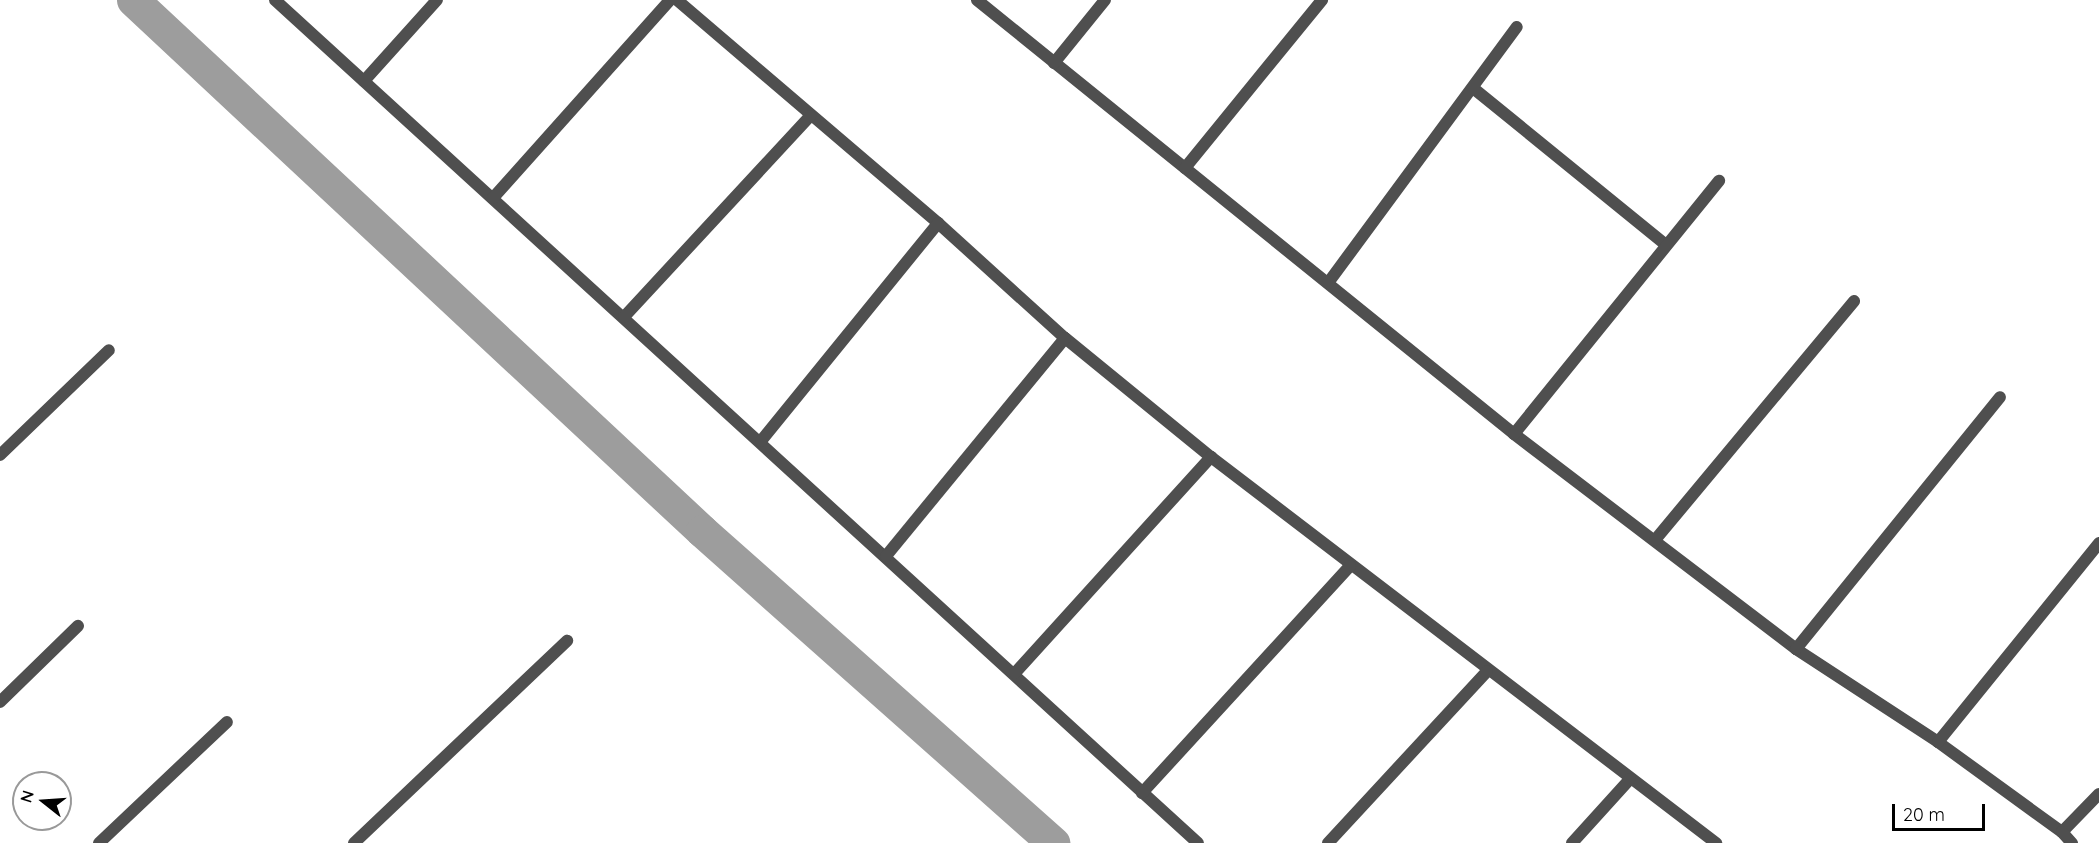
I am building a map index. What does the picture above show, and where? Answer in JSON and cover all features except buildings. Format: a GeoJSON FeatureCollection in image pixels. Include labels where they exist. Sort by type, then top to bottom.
{"type":"FeatureCollection","features":[{"type":"Feature","properties":{"kind":"street"},"geometry":{"type":"LineString","coordinates":[[275,0],[761,441],[1198,843]]}},
{"type":"Feature","properties":{"kind":"street"},"geometry":{"type":"LineString","coordinates":[[364,81],[437,0]]}},
{"type":"Feature","properties":{"kind":"street"},"geometry":{"type":"LineString","coordinates":[[493,198],[670,0]]}},
{"type":"Feature","properties":{"kind":"street"},"geometry":{"type":"LineString","coordinates":[[677,0],[938,223],[1065,338],[1211,457],[1487,671],[1716,843]]}},
{"type":"Feature","properties":{"kind":"street"},"geometry":{"type":"LineString","coordinates":[[976,0],[1514,434],[1796,649],[1938,742],[2062,832],[2072,843]]}},
{"type":"Feature","properties":{"kind":"street"},"geometry":{"type":"LineString","coordinates":[[1054,63],[1105,0]]}},
{"type":"Feature","properties":{"kind":"street"},"geometry":{"type":"LineString","coordinates":[[1185,168],[1322,0]]}},
{"type":"Feature","properties":{"kind":"street"},"geometry":{"type":"LineString","coordinates":[[1328,283],[1517,27]]}},
{"type":"Feature","properties":{"kind":"street"},"geometry":{"type":"LineString","coordinates":[[1473,88],[1666,245]]}},
{"type":"Feature","properties":{"kind":"street"},"geometry":{"type":"LineString","coordinates":[[624,317],[810,116]]}},
{"type":"Feature","properties":{"kind":"street"},"geometry":{"type":"LineString","coordinates":[[1514,434],[1719,181]]}},
{"type":"Feature","properties":{"kind":"street"},"geometry":{"type":"LineString","coordinates":[[761,441],[938,223]]}},
{"type":"Feature","properties":{"kind":"street"},"geometry":{"type":"LineString","coordinates":[[1655,540],[1854,301]]}},
{"type":"Feature","properties":{"kind":"street"},"geometry":{"type":"LineString","coordinates":[[886,556],[1065,338]]}},
{"type":"Feature","properties":{"kind":"street"},"geometry":{"type":"LineString","coordinates":[[0,455],[109,350]]}},
{"type":"Feature","properties":{"kind":"street"},"geometry":{"type":"LineString","coordinates":[[1796,649],[2000,397]]}},
{"type":"Feature","properties":{"kind":"street"},"geometry":{"type":"LineString","coordinates":[[1015,673],[1211,457]]}},
{"type":"Feature","properties":{"kind":"street"},"geometry":{"type":"LineString","coordinates":[[1938,742],[2099,543]]}},
{"type":"Feature","properties":{"kind":"street"},"geometry":{"type":"LineString","coordinates":[[1142,793],[1350,566]]}},
{"type":"Feature","properties":{"kind":"street"},"geometry":{"type":"LineString","coordinates":[[0,702],[78,626]]}},
{"type":"Feature","properties":{"kind":"street"},"geometry":{"type":"LineString","coordinates":[[354,843],[567,641]]}},
{"type":"Feature","properties":{"kind":"street"},"geometry":{"type":"LineString","coordinates":[[1328,843],[1487,671]]}},
{"type":"Feature","properties":{"kind":"street"},"geometry":{"type":"LineString","coordinates":[[99,843],[227,722]]}},
{"type":"Feature","properties":{"kind":"street"},"geometry":{"type":"LineString","coordinates":[[1572,843],[1630,779]]}},
{"type":"Feature","properties":{"kind":"street"},"geometry":{"type":"LineString","coordinates":[[2062,832],[2099,794]]}},
{"type":"Feature","properties":{"kind":"waterway"},"geometry":{"type":"LineString","coordinates":[[133,0],[702,531],[1054,843]]}}]}
